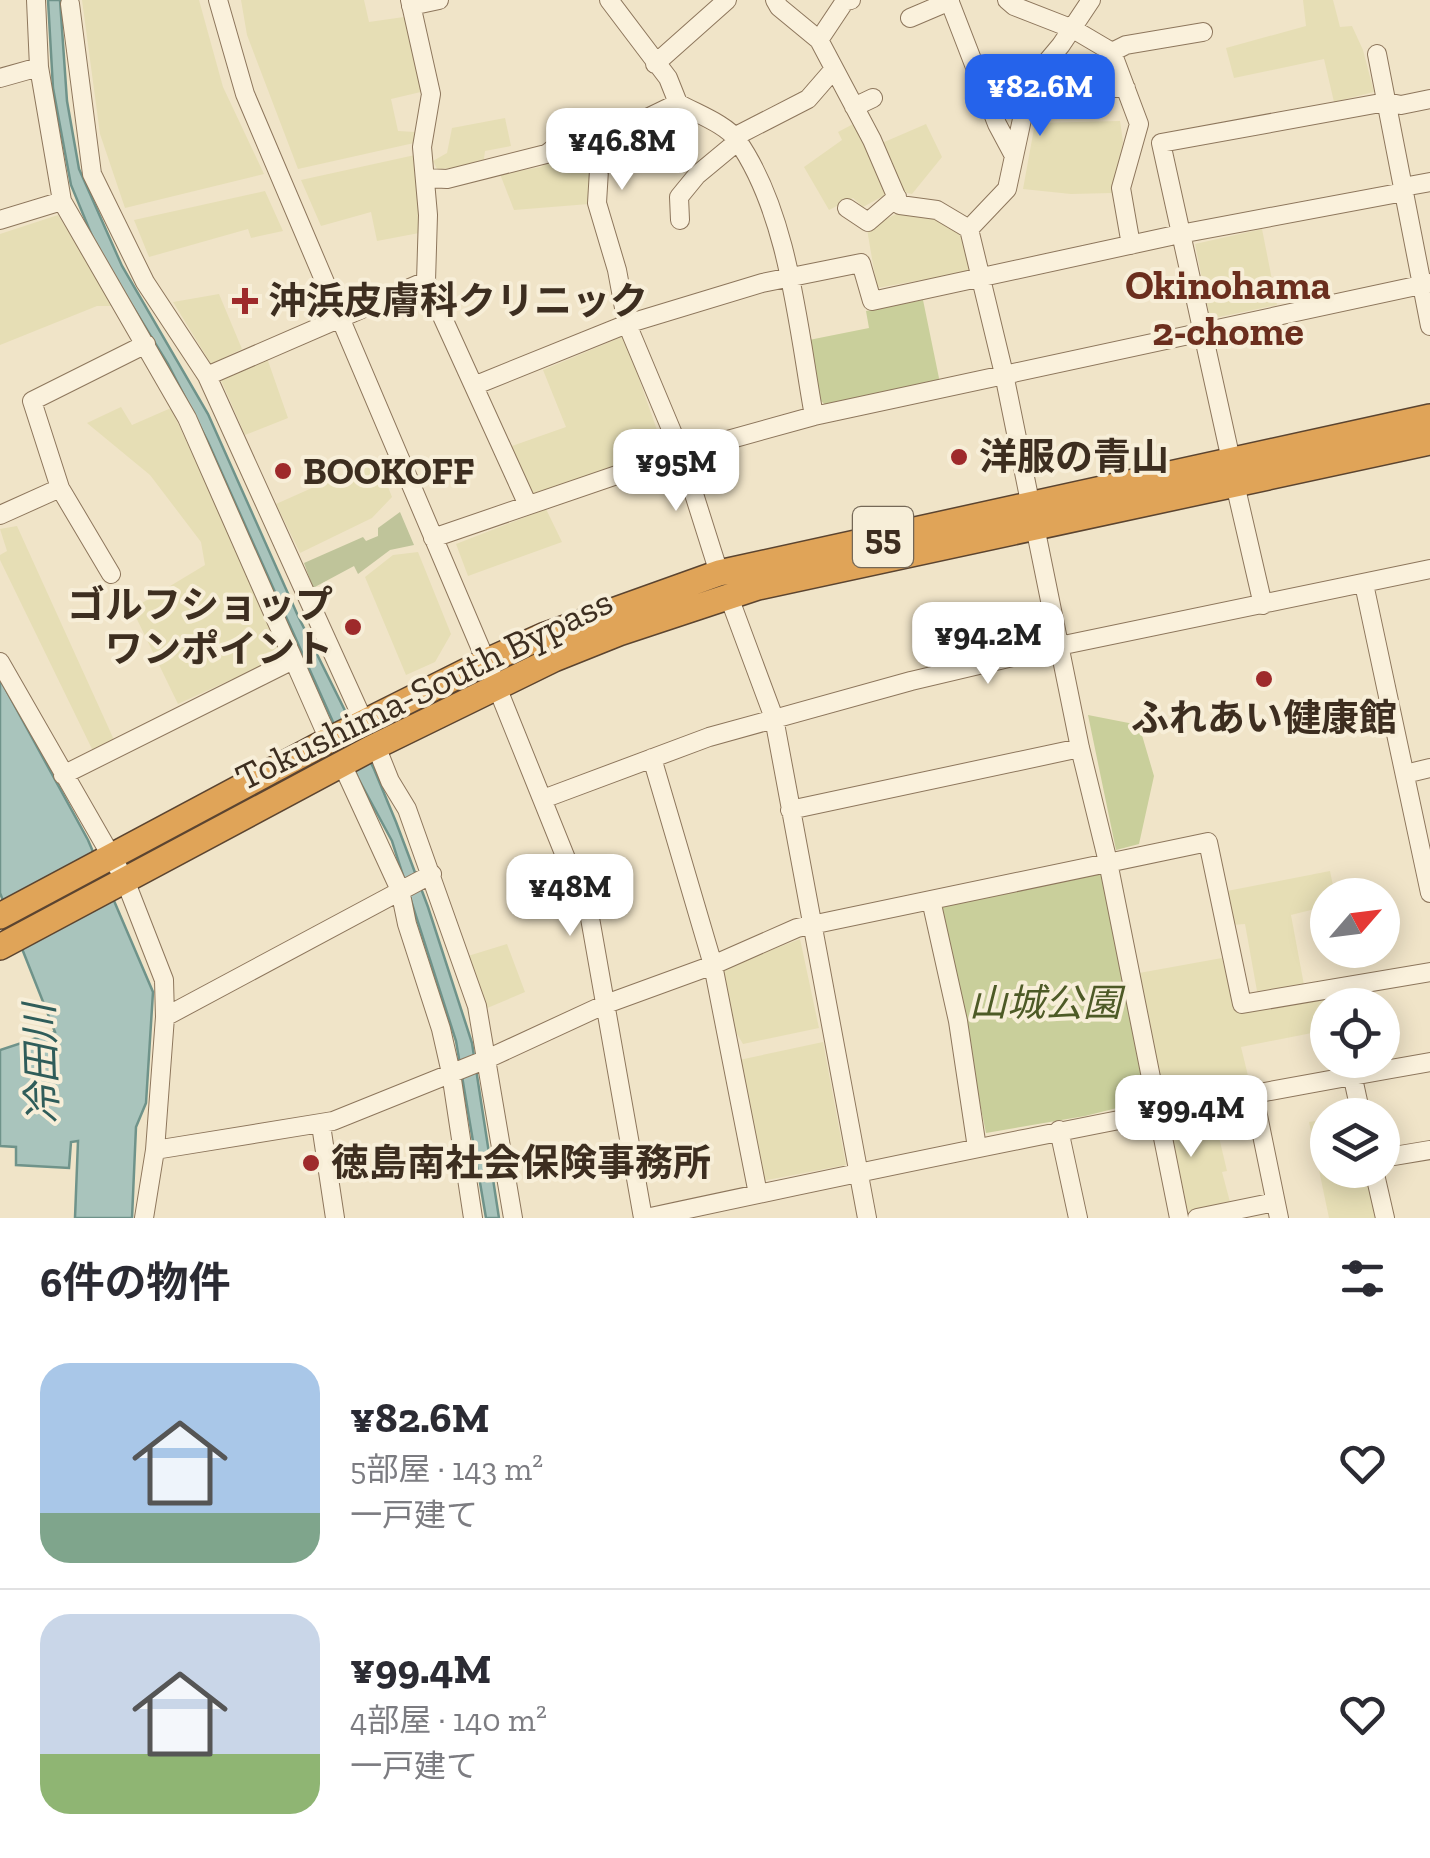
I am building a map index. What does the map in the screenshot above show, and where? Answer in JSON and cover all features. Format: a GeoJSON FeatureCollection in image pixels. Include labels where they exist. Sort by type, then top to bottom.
{"type":"FeatureCollection","features":[{"type":"Feature","properties":{"kind":"highway","name":"Tokushima-South Bypass"},"geometry":{"type":"LineString","coordinates":[[6,944],[359,755],[496,687],[619,633],[758,587],[1033,516],[1233,472],[1430,418]]}},
{"type":"Feature","properties":{"kind":"highway","name":"Tokushima-South Bypass"},"geometry":{"type":"LineString","coordinates":[[1233,472],[1430,442]]}},
{"type":"Feature","properties":{"kind":"highway","name":"Tokushima-South Bypass"},"geometry":{"type":"LineString","coordinates":[[1,916],[347,730],[543,636],[719,572],[1033,516]]}},
{"type":"Feature","properties":{"kind":"street"},"geometry":{"type":"LineString","coordinates":[[36,0],[39,67],[62,201],[187,418],[293,660],[347,730]]}},
{"type":"Feature","properties":{"kind":"street"},"geometry":{"type":"LineString","coordinates":[[218,0],[246,94],[590,918],[645,1218],[1157,1110],[1254,1096],[1316,1078]]}},
{"type":"Feature","properties":{"kind":"street"},"geometry":{"type":"LineString","coordinates":[[439,0],[411,3],[430,78],[427,130],[422,147],[426,178],[426,280],[527,504]]}},
{"type":"Feature","properties":{"kind":"street"},"geometry":{"type":"LineString","coordinates":[[609,0],[668,78],[678,103],[737,139],[769,201],[789,278],[814,416]]}},
{"type":"Feature","properties":{"kind":"street"},"geometry":{"type":"LineString","coordinates":[[655,64],[702,30],[727,0]]}},
{"type":"Feature","properties":{"kind":"street"},"geometry":{"type":"LineString","coordinates":[[775,0],[779,8],[819,40],[900,204],[936,210],[969,229],[1004,374],[1080,748],[1108,862],[1179,1218]]}},
{"type":"Feature","properties":{"kind":"street"},"geometry":{"type":"LineString","coordinates":[[819,40],[845,0],[851,0]]}},
{"type":"Feature","properties":{"kind":"street"},"geometry":{"type":"LineString","coordinates":[[1007,0],[1073,29],[1112,52],[1139,124],[1120,188],[1131,245]]}},
{"type":"Feature","properties":{"kind":"street"},"geometry":{"type":"LineString","coordinates":[[969,229],[1007,189],[1029,88],[1091,0]]}},
{"type":"Feature","properties":{"kind":"street"},"geometry":{"type":"LineString","coordinates":[[910,18],[950,1],[997,124],[1013,154]]}},
{"type":"Feature","properties":{"kind":"street"},"geometry":{"type":"LineString","coordinates":[[70,4],[92,174],[116,228],[207,376],[347,730]]}},
{"type":"Feature","properties":{"kind":"street"},"geometry":{"type":"LineString","coordinates":[[1112,52],[1126,45],[1202,32]]}},
{"type":"Feature","properties":{"kind":"street"},"geometry":{"type":"LineString","coordinates":[[1377,54],[1426,284],[1430,326]]}},
{"type":"Feature","properties":{"kind":"street"},"geometry":{"type":"LineString","coordinates":[[0,78],[39,67]]}},
{"type":"Feature","properties":{"kind":"street"},"geometry":{"type":"LineString","coordinates":[[680,220],[679,197],[697,174],[737,139],[808,99],[834,70]]}},
{"type":"Feature","properties":{"kind":"street"},"geometry":{"type":"LineString","coordinates":[[1029,88],[1126,88]]}},
{"type":"Feature","properties":{"kind":"street"},"geometry":{"type":"LineString","coordinates":[[854,107],[873,98]]}},
{"type":"Feature","properties":{"kind":"street"},"geometry":{"type":"LineString","coordinates":[[1263,605],[1162,144],[1386,102],[1401,105],[1430,100]]}},
{"type":"Feature","properties":{"kind":"street"},"geometry":{"type":"LineString","coordinates":[[678,103],[633,128],[599,170],[598,203],[628,324],[681,453],[719,572]]}},
{"type":"Feature","properties":{"kind":"street"},"geometry":{"type":"LineString","coordinates":[[426,178],[446,179],[546,154],[560,146],[570,132],[584,128],[633,128]]}},
{"type":"Feature","properties":{"kind":"street"},"geometry":{"type":"LineString","coordinates":[[476,385],[628,324],[789,278],[861,263],[872,301],[1430,182]]}},
{"type":"Feature","properties":{"kind":"street"},"geometry":{"type":"LineString","coordinates":[[846,208],[868,222],[897,198]]}},
{"type":"Feature","properties":{"kind":"street"},"geometry":{"type":"LineString","coordinates":[[0,220],[62,201]]}},
{"type":"Feature","properties":{"kind":"street"},"geometry":{"type":"LineString","coordinates":[[207,376],[426,280]]}},
{"type":"Feature","properties":{"kind":"street"},"geometry":{"type":"LineString","coordinates":[[433,538],[681,453],[814,416],[1426,284]]}},
{"type":"Feature","properties":{"kind":"street"},"geometry":{"type":"LineString","coordinates":[[124,311],[154,293]]}},
{"type":"Feature","properties":{"kind":"street"},"geometry":{"type":"LineString","coordinates":[[111,574],[60,488],[32,401],[146,344]]}},
{"type":"Feature","properties":{"kind":"street"},"geometry":{"type":"LineString","coordinates":[[0,515],[60,488]]}},
{"type":"Feature","properties":{"kind":"street"},"geometry":{"type":"LineString","coordinates":[[543,799],[709,737],[911,681],[1430,569]]}},
{"type":"Feature","properties":{"kind":"street"},"geometry":{"type":"LineString","coordinates":[[1364,584],[1430,893]]}},
{"type":"Feature","properties":{"kind":"street"},"geometry":{"type":"LineString","coordinates":[[730,597],[774,718],[867,1218]]}},
{"type":"Feature","properties":{"kind":"street"},"geometry":{"type":"LineString","coordinates":[[63,775],[293,660]]}},
{"type":"Feature","properties":{"kind":"street"},"geometry":{"type":"LineString","coordinates":[[0,662],[119,883],[164,980],[165,1017],[154,1150],[144,1218]]}},
{"type":"Feature","properties":{"kind":"street"},"geometry":{"type":"LineString","coordinates":[[790,810],[1080,748]]}},
{"type":"Feature","properties":{"kind":"street"},"geometry":{"type":"LineString","coordinates":[[359,755],[390,780],[406,809],[477,1006],[512,1218]]}},
{"type":"Feature","properties":{"kind":"street"},"geometry":{"type":"LineString","coordinates":[[359,755],[451,1073],[473,1218]]}},
{"type":"Feature","properties":{"kind":"street"},"geometry":{"type":"LineString","coordinates":[[652,758],[713,964],[758,1194]]}},
{"type":"Feature","properties":{"kind":"street"},"geometry":{"type":"LineString","coordinates":[[1405,774],[1430,768]]}},
{"type":"Feature","properties":{"kind":"street"},"geometry":{"type":"LineString","coordinates":[[154,1150],[321,1125],[487,1059],[606,1004],[811,924],[1208,842],[1242,1004],[1310,998]]}},
{"type":"Feature","properties":{"kind":"street"},"geometry":{"type":"LineString","coordinates":[[165,1017],[432,874]]}},
{"type":"Feature","properties":{"kind":"street"},"geometry":{"type":"LineString","coordinates":[[930,900],[958,1022],[977,1148]]}},
{"type":"Feature","properties":{"kind":"street"},"geometry":{"type":"LineString","coordinates":[[1367,988],[1430,972]]}},
{"type":"Feature","properties":{"kind":"street"},"geometry":{"type":"LineString","coordinates":[[1400,1064],[1430,1062]]}},
{"type":"Feature","properties":{"kind":"street"},"geometry":{"type":"LineString","coordinates":[[1197,1218],[1277,1210],[1254,1096]]}},
{"type":"Feature","properties":{"kind":"street"},"geometry":{"type":"LineString","coordinates":[[321,1125],[335,1218]]}},
{"type":"Feature","properties":{"kind":"street"},"geometry":{"type":"LineString","coordinates":[[1060,1130],[1078,1218]]}},
{"type":"Feature","properties":{"kind":"street"},"geometry":{"type":"LineString","coordinates":[[1400,1155],[1430,1150]]}},
{"type":"Feature","properties":{"kind":"street"},"geometry":{"type":"LineString","coordinates":[[1378,1188],[1385,1218]]}},
{"type":"Feature","properties":{"kind":"shaded area"},"geometry":{"type":"Polygon","coordinates":[[[82,0],[199,0],[223,87],[264,174],[125,208],[100,134],[82,0]]]}},
{"type":"Feature","properties":{"kind":"shaded area"},"geometry":{"type":"Polygon","coordinates":[[[241,0],[364,0],[369,22],[404,17],[417,51],[425,91],[391,99],[398,131],[415,132],[414,143],[298,169],[247,35],[241,0]]]}},
{"type":"Feature","properties":{"kind":"shaded area"},"geometry":{"type":"Polygon","coordinates":[[[1303,0],[1333,0],[1340,27],[1352,26],[1363,50],[1374,92],[1334,102],[1324,59],[1234,78],[1226,48],[1306,26],[1303,0]]]}},
{"type":"Feature","properties":{"kind":"shaded area"},"geometry":{"type":"Polygon","coordinates":[[[505,118],[511,146],[485,151],[483,166],[437,169],[433,161],[447,153],[452,128],[505,118]]]}},
{"type":"Feature","properties":{"kind":"shaded area"},"geometry":{"type":"Polygon","coordinates":[[[1120,121],[1123,142],[1112,193],[1023,189],[1035,123],[1120,121]]]}},
{"type":"Feature","properties":{"kind":"shaded area"},"geometry":{"type":"Polygon","coordinates":[[[857,122],[887,194],[863,207],[853,198],[829,210],[804,167],[842,140],[838,132],[857,122]]]}},
{"type":"Feature","properties":{"kind":"shaded area"},"geometry":{"type":"Polygon","coordinates":[[[926,124],[942,157],[912,194],[903,192],[882,143],[926,124]]]}},
{"type":"Feature","properties":{"kind":"shaded area"},"geometry":{"type":"Polygon","coordinates":[[[567,148],[589,172],[589,204],[514,210],[500,174],[541,167],[567,148]]]}},
{"type":"Feature","properties":{"kind":"shaded area"},"geometry":{"type":"Polygon","coordinates":[[[415,155],[419,233],[377,241],[371,212],[321,226],[301,180],[415,155]]]}},
{"type":"Feature","properties":{"kind":"shaded area"},"geometry":{"type":"Polygon","coordinates":[[[265,191],[283,231],[251,238],[248,229],[149,257],[134,220],[265,191]]]}},
{"type":"Feature","properties":{"kind":"shaded area"},"geometry":{"type":"Polygon","coordinates":[[[898,213],[939,217],[962,237],[971,271],[877,288],[867,229],[898,213]]]}},
{"type":"Feature","properties":{"kind":"shaded area"},"geometry":{"type":"Polygon","coordinates":[[[58,215],[115,306],[97,306],[0,345],[0,234],[58,215]]]}},
{"type":"Feature","properties":{"kind":"shaded area"},"geometry":{"type":"Polygon","coordinates":[[[1262,229],[1277,305],[1210,319],[1195,244],[1262,229]]]}},
{"type":"Feature","properties":{"kind":"shaded area"},"geometry":{"type":"Polygon","coordinates":[[[219,294],[242,349],[211,364],[173,302],[219,294]]]}},
{"type":"Feature","properties":{"kind":"shaded area"},"geometry":{"type":"Polygon","coordinates":[[[624,336],[664,450],[531,495],[512,446],[566,427],[543,370],[624,336]]]}},
{"type":"Feature","properties":{"kind":"shaded area"},"geometry":{"type":"Polygon","coordinates":[[[267,358],[288,418],[245,435],[220,378],[267,358]]]}},
{"type":"Feature","properties":{"kind":"shaded area"},"geometry":{"type":"Polygon","coordinates":[[[121,407],[132,425],[171,408],[285,655],[178,704],[132,609],[205,565],[201,542],[150,475],[87,423],[121,407]]]}},
{"type":"Feature","properties":{"kind":"shaded area"},"geometry":{"type":"Polygon","coordinates":[[[377,459],[392,497],[372,518],[300,553],[276,504],[377,459]]]}},
{"type":"Feature","properties":{"kind":"shaded area"},"geometry":{"type":"Polygon","coordinates":[[[546,509],[562,542],[468,576],[456,544],[546,509]]]}},
{"type":"Feature","properties":{"kind":"shaded area"},"geometry":{"type":"Polygon","coordinates":[[[17,526],[115,742],[93,751],[0,560],[0,555],[7,551],[0,529],[17,526]]]}},
{"type":"Feature","properties":{"kind":"shaded area"},"geometry":{"type":"Polygon","coordinates":[[[418,552],[451,634],[435,662],[406,675],[365,577],[393,555],[418,552]]]}},
{"type":"Feature","properties":{"kind":"shaded area"},"geometry":{"type":"Polygon","coordinates":[[[1330,871],[1331,878],[1310,878],[1310,910],[1291,915],[1304,985],[1257,991],[1245,924],[1231,925],[1227,891],[1330,871]]]}},
{"type":"Feature","properties":{"kind":"shaded area"},"geometry":{"type":"Polygon","coordinates":[[[800,939],[819,1028],[743,1044],[731,1024],[721,969],[800,939]]]}},
{"type":"Feature","properties":{"kind":"shaded area"},"geometry":{"type":"Polygon","coordinates":[[[507,944],[525,992],[485,1009],[468,956],[507,944]]]}},
{"type":"Feature","properties":{"kind":"shaded area"},"geometry":{"type":"Polygon","coordinates":[[[1222,958],[1235,1011],[1310,1000],[1310,1033],[1241,1047],[1251,1088],[1162,1103],[1139,973],[1222,958]]]}},
{"type":"Feature","properties":{"kind":"shaded area"},"geometry":{"type":"Polygon","coordinates":[[[823,1042],[846,1165],[762,1181],[739,1060],[823,1042]]]}},
{"type":"Feature","properties":{"kind":"shaded area"},"geometry":{"type":"Polygon","coordinates":[[[1213,1112],[1230,1202],[1184,1213],[1167,1123],[1213,1112]]]}},
{"type":"Feature","properties":{"kind":"shaded area"},"geometry":{"type":"Polygon","coordinates":[[[1323,1188],[1369,1188],[1375,1218],[1329,1218],[1323,1188]]]}},
{"type":"Feature","properties":{"kind":"green space"},"geometry":{"type":"Polygon","coordinates":[[[923,300],[940,383],[827,406],[821,401],[809,340],[869,328],[866,311],[923,300]]]}},
{"type":"Feature","properties":{"kind":"green space"},"geometry":{"type":"Polygon","coordinates":[[[400,512],[414,545],[390,550],[358,574],[354,566],[313,588],[304,563],[363,537],[366,541],[378,536],[378,528],[400,512]]]}},
{"type":"Feature","properties":{"kind":"green space"},"geometry":{"type":"Polygon","coordinates":[[[1088,715],[1139,725],[1154,776],[1139,844],[1116,850],[1088,715]]]}},
{"type":"Feature","properties":{"kind":"green space","name":"山城公園"},"geometry":{"type":"Polygon","coordinates":[[[1102,867],[1149,1100],[986,1133],[940,905],[1102,867]]]}},
{"type":"Feature","properties":{"kind":"water"},"geometry":{"type":"Polygon","coordinates":[[[48,0],[60,0],[67,101],[79,169],[122,266],[208,414],[298,616],[374,769],[428,907],[472,1043],[499,1218],[486,1218],[456,1041],[392,841],[358,778],[208,442],[168,364],[97,248],[71,185],[53,88],[48,0]]]}},
{"type":"Feature","properties":{"kind":"water","name":"冷田川"},"geometry":{"type":"Polygon","coordinates":[[[0,679],[88,840],[153,992],[146,1103],[136,1127],[132,1218],[75,1218],[78,1141],[71,1142],[69,1168],[16,1165],[16,1147],[0,1146],[0,1050],[55,1032],[0,893],[0,679]]]}},
{"type":"Feature","properties":{"kind":"place","name":"沖浜皮膚科クリニック"},"geometry":{"type":"Point","coordinates":[245,301]}},
{"type":"Feature","properties":{"kind":"place","name":"洋服の青山"},"geometry":{"type":"Point","coordinates":[959,457]}},
{"type":"Feature","properties":{"kind":"place","name":"BOOKOFF"},"geometry":{"type":"Point","coordinates":[283,471]}},
{"type":"Feature","properties":{"kind":"place","name":"ゴルフショップ ワンポイント"},"geometry":{"type":"Point","coordinates":[353,627]}},
{"type":"Feature","properties":{"kind":"place","name":"ふれあい健康館"},"geometry":{"type":"Point","coordinates":[1264,679]}},
{"type":"Feature","properties":{"kind":"place","name":"徳島南社会保険事務所"},"geometry":{"type":"Point","coordinates":[311,1163]}},
{"type":"Feature","properties":{"kind":"district","name":"Okinohama 2-chome"},"geometry":{"type":"Point","coordinates":[1228,308]}}]}
